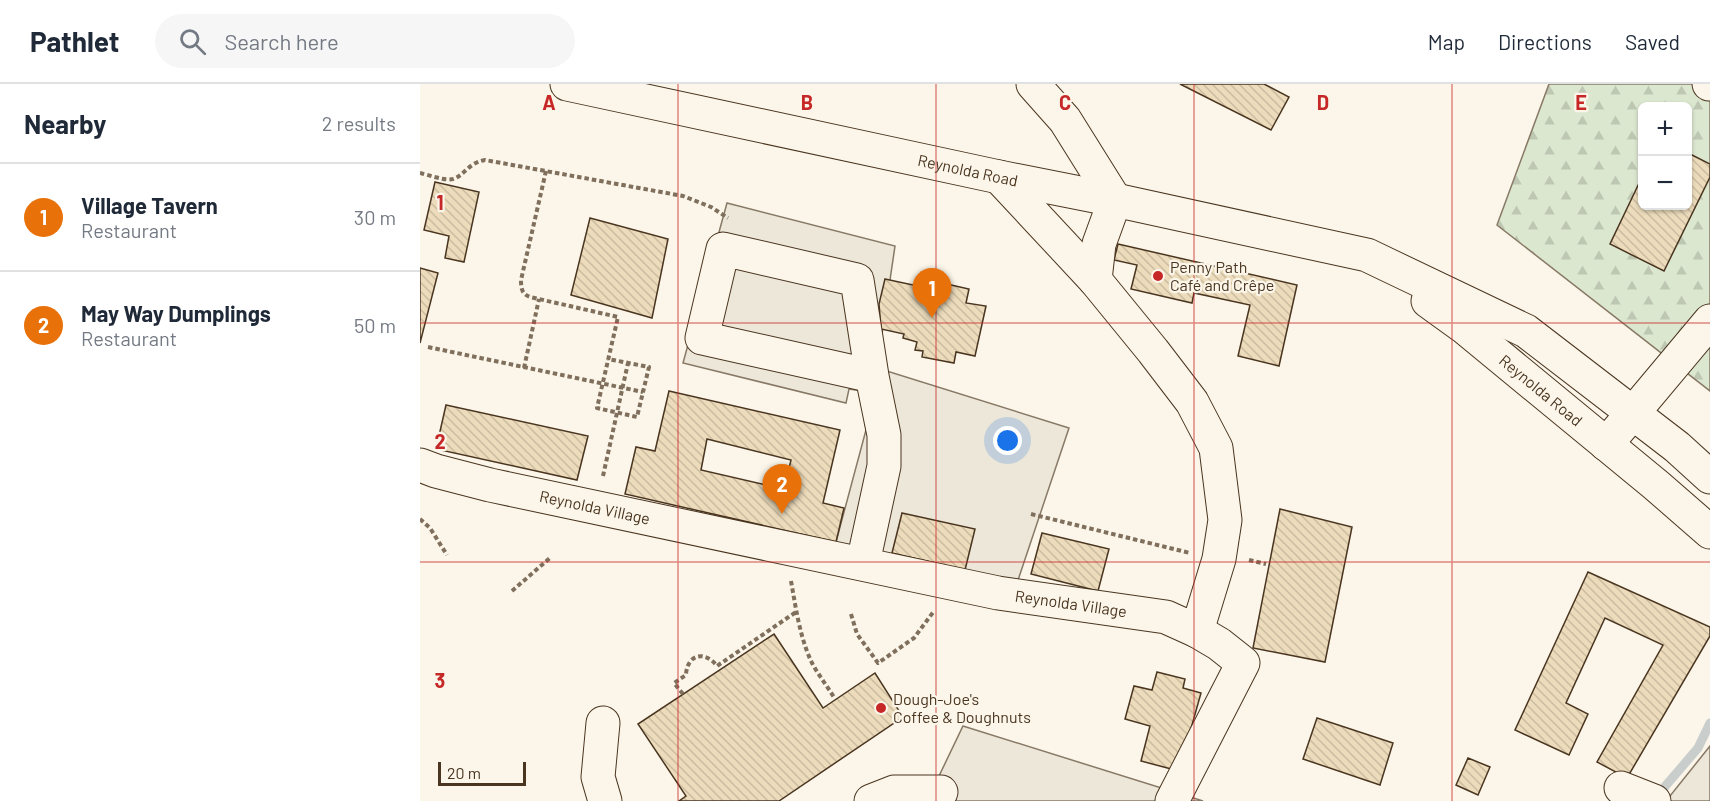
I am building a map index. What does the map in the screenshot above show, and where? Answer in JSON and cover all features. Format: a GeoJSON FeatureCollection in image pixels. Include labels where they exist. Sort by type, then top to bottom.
{"type":"FeatureCollection","features":[{"type":"Feature","properties":{"kind":"main road","name":"Reynolda Road"},"geometry":{"type":"LineString","coordinates":[[567,84],[1367,255],[1526,331],[1677,447],[1710,477]]}},
{"type":"Feature","properties":{"kind":"main road"},"geometry":{"type":"LineString","coordinates":[[1032,84],[1065,120],[1115,200],[1099,244],[1095,280]]}},
{"type":"Feature","properties":{"kind":"main road"},"geometry":{"type":"LineString","coordinates":[[999,177],[1095,280],[1192,402],[1215,448],[1225,520],[1219,559],[1197,631]]}},
{"type":"Feature","properties":{"kind":"main road"},"geometry":{"type":"LineString","coordinates":[[863,563],[884,466],[884,435],[857,280],[723,249],[702,338],[872,376]]}},
{"type":"Feature","properties":{"kind":"main road","name":"Reynolda Road"},"geometry":{"type":"LineString","coordinates":[[1367,255],[1464,327],[1710,532]]}},
{"type":"Feature","properties":{"kind":"main road"},"geometry":{"type":"LineString","coordinates":[[1606,444],[1710,321]]}},
{"type":"Feature","properties":{"kind":"main road","name":"Reynolda Village"},"geometry":{"type":"LineString","coordinates":[[420,465],[490,485],[998,593],[1166,617],[1219,644],[1243,663],[1172,801]]}},
{"type":"Feature","properties":{"kind":"main road"},"geometry":{"type":"LineString","coordinates":[[603,723],[598,777],[605,801]]}},
{"type":"Feature","properties":{"kind":"main road"},"geometry":{"type":"LineString","coordinates":[[1622,788],[1654,801]]}},
{"type":"Feature","properties":{"kind":"main road"},"geometry":{"type":"LineString","coordinates":[[871,801],[894,792],[941,792]]}},
{"type":"Feature","properties":{"kind":"path"},"geometry":{"type":"LineString","coordinates":[[420,173],[449,180],[456,178],[474,162],[485,160],[682,196],[724,214]]}},
{"type":"Feature","properties":{"kind":"path"},"geometry":{"type":"LineString","coordinates":[[546,171],[521,280],[521,289],[525,295],[618,317],[602,384],[597,408],[638,417],[649,368],[608,359]]}},
{"type":"Feature","properties":{"kind":"path"},"geometry":{"type":"LineString","coordinates":[[524,368],[539,299]]}},
{"type":"Feature","properties":{"kind":"path"},"geometry":{"type":"LineString","coordinates":[[428,347],[643,392]]}},
{"type":"Feature","properties":{"kind":"path"},"geometry":{"type":"LineString","coordinates":[[602,478],[628,363]]}},
{"type":"Feature","properties":{"kind":"path"},"geometry":{"type":"LineString","coordinates":[[1031,514],[1196,554]]}},
{"type":"Feature","properties":{"kind":"path"},"geometry":{"type":"LineString","coordinates":[[420,519],[430,528],[447,555]]}},
{"type":"Feature","properties":{"kind":"path"},"geometry":{"type":"LineString","coordinates":[[786,549],[796,612],[806,650],[835,699]]}},
{"type":"Feature","properties":{"kind":"path"},"geometry":{"type":"LineString","coordinates":[[512,591],[551,557]]}},
{"type":"Feature","properties":{"kind":"path"},"geometry":{"type":"LineString","coordinates":[[851,614],[857,634],[878,663],[914,638],[938,607]]}},
{"type":"Feature","properties":{"kind":"path"},"geometry":{"type":"LineString","coordinates":[[683,694],[674,683],[686,675],[687,665],[692,659],[705,656],[717,666],[796,612]]}},
{"type":"Feature","properties":{"kind":"green space"},"geometry":{"type":"Polygon","coordinates":[[[1549,84],[1710,84],[1710,391],[1497,225],[1549,84]]]}},
{"type":"Feature","properties":{"kind":"shaded area"},"geometry":{"type":"Polygon","coordinates":[[[727,203],[895,246],[877,368],[1069,428],[1009,607],[836,542],[866,430],[862,391],[849,389],[846,403],[683,363],[727,203]]]}},
{"type":"Feature","properties":{"kind":"shaded area"},"geometry":{"type":"Polygon","coordinates":[[[963,726],[1203,801],[927,801],[963,726]]]}},
{"type":"Feature","properties":{"kind":"shaded area"},"geometry":{"type":"Polygon","coordinates":[[[1710,746],[1710,801],[1666,801],[1710,746]]]}},
{"type":"Feature","properties":{"kind":"building"},"geometry":{"type":"Polygon","coordinates":[[[1180,84],[1264,84],[1289,97],[1271,130],[1180,84]]]}},
{"type":"Feature","properties":{"kind":"building"},"geometry":{"type":"Polygon","coordinates":[[[1692,155],[1710,164],[1710,177],[1664,271],[1610,244],[1638,185],[1638,210],[1692,210],[1692,155]]]}},
{"type":"Feature","properties":{"kind":"building"},"geometry":{"type":"Polygon","coordinates":[[[435,182],[479,192],[464,262],[445,258],[449,236],[424,230],[435,182]]]}},
{"type":"Feature","properties":{"kind":"building"},"geometry":{"type":"Polygon","coordinates":[[[590,218],[668,239],[652,318],[571,295],[590,218]]]}},
{"type":"Feature","properties":{"kind":"building"},"geometry":{"type":"Polygon","coordinates":[[[1118,244],[1297,285],[1279,366],[1238,356],[1250,305],[1194,293],[1192,303],[1131,289],[1137,265],[1114,260],[1118,244]]]}},
{"type":"Feature","properties":{"kind":"building"},"geometry":{"type":"Polygon","coordinates":[[[420,268],[438,273],[420,343],[420,268]]]}},
{"type":"Feature","properties":{"kind":"building"},"geometry":{"type":"Polygon","coordinates":[[[885,279],[918,286],[917,292],[939,297],[942,283],[969,289],[966,303],[986,306],[975,356],[956,352],[954,363],[922,357],[923,351],[915,350],[917,342],[903,338],[904,334],[881,329],[879,304],[885,279]]]}},
{"type":"Feature","properties":{"kind":"building"},"geometry":{"type":"Polygon","coordinates":[[[669,391],[840,430],[823,503],[844,508],[836,542],[625,494],[636,447],[655,451],[669,391]],[[707,439],[701,470],[784,489],[791,460],[707,439]]]}},
{"type":"Feature","properties":{"kind":"building"},"geometry":{"type":"Polygon","coordinates":[[[446,405],[588,436],[577,480],[436,449],[446,405]]]}},
{"type":"Feature","properties":{"kind":"building"},"geometry":{"type":"Polygon","coordinates":[[[1280,509],[1352,527],[1325,662],[1253,648],[1280,509]]]}},
{"type":"Feature","properties":{"kind":"building"},"geometry":{"type":"Polygon","coordinates":[[[902,513],[975,529],[965,570],[892,553],[902,513]]]}},
{"type":"Feature","properties":{"kind":"building"},"geometry":{"type":"Polygon","coordinates":[[[1042,533],[1109,549],[1098,591],[1031,574],[1042,533]]]}},
{"type":"Feature","properties":{"kind":"building"},"geometry":{"type":"Polygon","coordinates":[[[1588,572],[1710,627],[1710,636],[1627,778],[1597,762],[1663,645],[1605,618],[1566,703],[1588,714],[1569,755],[1515,730],[1588,572]]]}},
{"type":"Feature","properties":{"kind":"building"},"geometry":{"type":"Polygon","coordinates":[[[774,634],[823,708],[875,673],[903,717],[779,801],[679,801],[686,796],[638,724],[774,634]]]}},
{"type":"Feature","properties":{"kind":"building"},"geometry":{"type":"Polygon","coordinates":[[[1157,672],[1185,679],[1183,688],[1201,693],[1179,771],[1141,761],[1150,726],[1125,719],[1134,686],[1152,690],[1157,672]]]}},
{"type":"Feature","properties":{"kind":"building"},"geometry":{"type":"Polygon","coordinates":[[[1317,718],[1393,743],[1380,785],[1303,759],[1317,718]]]}},
{"type":"Feature","properties":{"kind":"building"},"geometry":{"type":"Polygon","coordinates":[[[1468,758],[1490,767],[1478,795],[1456,785],[1468,758]]]}},
{"type":"Feature","properties":{"kind":"waterway"},"geometry":{"type":"LineString","coordinates":[[1656,797],[1698,748],[1710,723]]}},
{"type":"Feature","properties":{"kind":"place","name":"Penny Path Café and Crêpe"},"geometry":{"type":"Point","coordinates":[1158,276]}},
{"type":"Feature","properties":{"kind":"place","name":"Village Tavern"},"geometry":{"type":"Point","coordinates":[932,318]}},
{"type":"Feature","properties":{"kind":"place","name":"May Way Dumplings"},"geometry":{"type":"Point","coordinates":[782,514]}},
{"type":"Feature","properties":{"kind":"place","name":"Dough-Joe's Coffee & Doughnuts"},"geometry":{"type":"Point","coordinates":[881,708]}}]}
